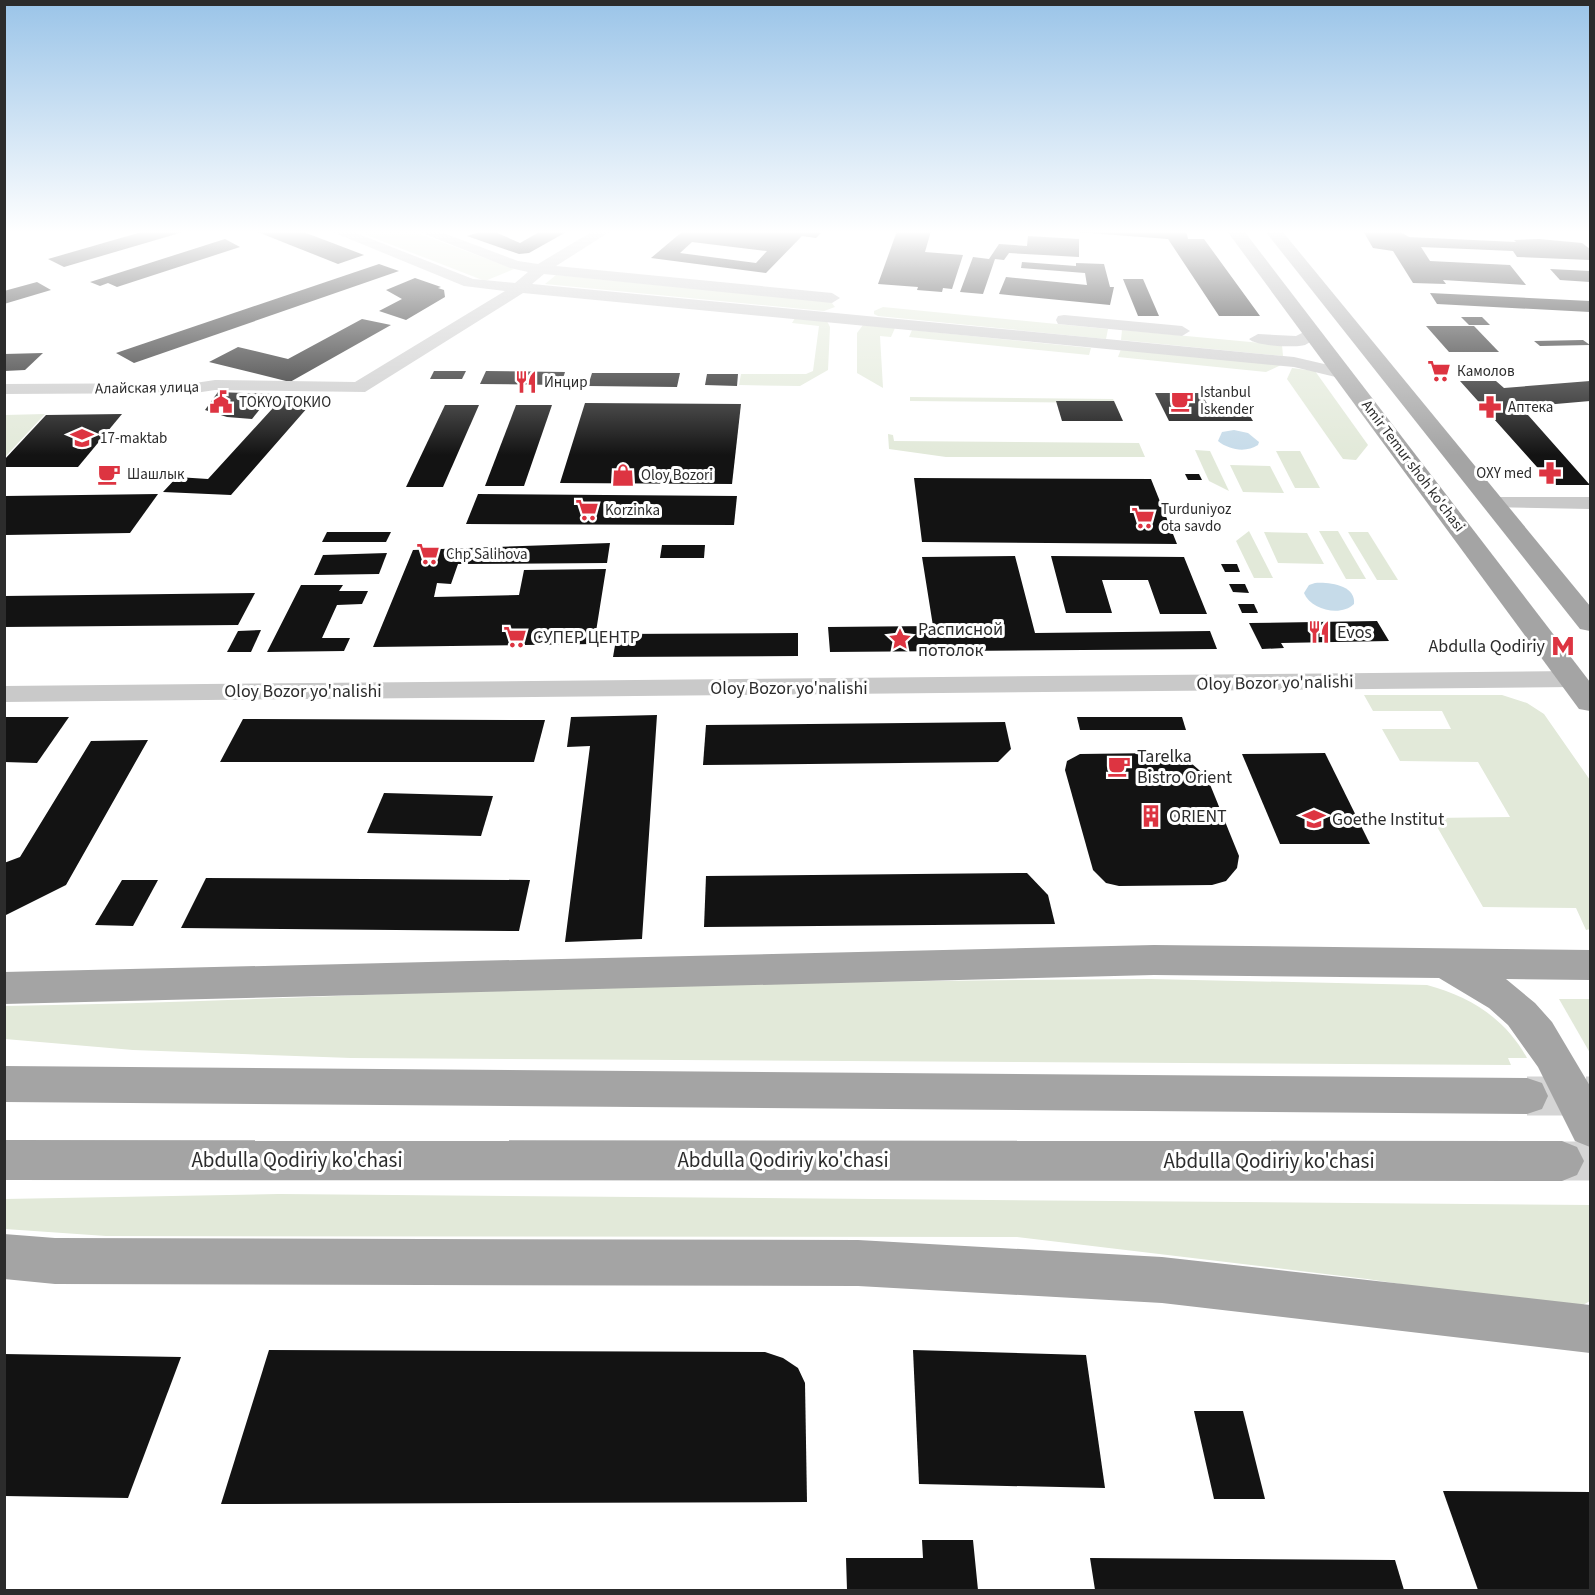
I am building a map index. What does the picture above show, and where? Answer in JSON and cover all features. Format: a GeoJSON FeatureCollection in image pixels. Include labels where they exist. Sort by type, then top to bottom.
{"type":"FeatureCollection","features":[{"type":"Feature","properties":{"kind":"main road","name":"Amir Temur shoh ko'chasi"},"geometry":{"type":"LineString","coordinates":[[1291,305],[1590,702]]}},
{"type":"Feature","properties":{"kind":"main road"},"geometry":{"type":"LineString","coordinates":[[1333,305],[1590,623]]}},
{"type":"Feature","properties":{"kind":"main road"},"geometry":{"type":"LineString","coordinates":[[4,988],[175,986],[670,970],[1154,960],[1590,965]]}},
{"type":"Feature","properties":{"kind":"main road"},"geometry":{"type":"LineString","coordinates":[[1441,965],[1495,990],[1524,1016],[1548,1046],[1590,1128]]}},
{"type":"Feature","properties":{"kind":"main road"},"geometry":{"type":"LineString","coordinates":[[4,1084],[1527,1096]]}},
{"type":"Feature","properties":{"kind":"main road","name":"Abdulla Qodiriy ko'chasi"},"geometry":{"type":"LineString","coordinates":[[4,1160],[1562,1161]]}},
{"type":"Feature","properties":{"kind":"main road"},"geometry":{"type":"LineString","coordinates":[[4,1256],[55,1262],[858,1263],[1162,1280],[1590,1329]]}},
{"type":"Feature","properties":{"kind":"street","name":"Алайская улица"},"geometry":{"type":"LineString","coordinates":[[4,389],[195,388],[215,385],[359,388],[491,305]]}},
{"type":"Feature","properties":{"kind":"street"},"geometry":{"type":"LineString","coordinates":[[711,305],[1305,363],[1344,374]]}},
{"type":"Feature","properties":{"kind":"street"},"geometry":{"type":"LineString","coordinates":[[850,319],[853,305]]}},
{"type":"Feature","properties":{"kind":"street"},"geometry":{"type":"LineString","coordinates":[[1046,318],[1196,333]]}},
{"type":"Feature","properties":{"kind":"street"},"geometry":{"type":"LineString","coordinates":[[1242,337],[1294,342],[1305,340],[1312,333]]}},
{"type":"Feature","properties":{"kind":"street"},"geometry":{"type":"LineString","coordinates":[[1494,503],[1590,503]]}},
{"type":"Feature","properties":{"kind":"street","name":"Oloy Bozor yo'nalishi"},"geometry":{"type":"LineString","coordinates":[[4,694],[1573,679]]}},
{"type":"Feature","properties":{"kind":"green space"},"geometry":{"type":"Polygon","coordinates":[[[766,305],[835,307],[824,311],[766,305]]]}},
{"type":"Feature","properties":{"kind":"green space"},"geometry":{"type":"Polygon","coordinates":[[[883,307],[1108,329],[1106,339],[874,314],[874,311],[883,307]]]}},
{"type":"Feature","properties":{"kind":"green space"},"geometry":{"type":"Polygon","coordinates":[[[795,318],[827,321],[830,327],[828,370],[800,386],[739,385],[741,374],[806,374],[813,371],[819,326],[792,323],[795,318]]]}},
{"type":"Feature","properties":{"kind":"green space"},"geometry":{"type":"Polygon","coordinates":[[[863,325],[895,328],[891,337],[880,336],[883,388],[857,373],[857,333],[863,325]]]}},
{"type":"Feature","properties":{"kind":"green space"},"geometry":{"type":"Polygon","coordinates":[[[912,330],[1091,348],[1089,355],[909,337],[912,330]]]}},
{"type":"Feature","properties":{"kind":"green space"},"geometry":{"type":"Polygon","coordinates":[[[1122,330],[1282,345],[1283,356],[1121,340],[1122,330]]]}},
{"type":"Feature","properties":{"kind":"green space"},"geometry":{"type":"Polygon","coordinates":[[[1121,349],[1281,365],[1266,372],[1118,357],[1121,349]]]}},
{"type":"Feature","properties":{"kind":"green space"},"geometry":{"type":"Polygon","coordinates":[[[1292,368],[1315,371],[1368,445],[1356,460],[1343,459],[1287,379],[1292,368]]]}},
{"type":"Feature","properties":{"kind":"green space"},"geometry":{"type":"Polygon","coordinates":[[[910,397],[1113,399],[1120,414],[1116,417],[1108,403],[910,401],[910,397]]]}},
{"type":"Feature","properties":{"kind":"green space"},"geometry":{"type":"Polygon","coordinates":[[[45,414],[5,457],[5,415],[45,414]]]}},
{"type":"Feature","properties":{"kind":"green space"},"geometry":{"type":"Polygon","coordinates":[[[888,434],[893,435],[894,441],[1139,443],[1145,457],[946,457],[889,449],[888,434]]]}},
{"type":"Feature","properties":{"kind":"green space"},"geometry":{"type":"Polygon","coordinates":[[[1195,450],[1210,451],[1229,491],[1209,481],[1195,450]]]}},
{"type":"Feature","properties":{"kind":"green space"},"geometry":{"type":"Polygon","coordinates":[[[1276,451],[1300,451],[1320,488],[1295,488],[1276,451]]]}},
{"type":"Feature","properties":{"kind":"green space"},"geometry":{"type":"Polygon","coordinates":[[[1230,465],[1270,466],[1284,493],[1243,492],[1230,465]]]}},
{"type":"Feature","properties":{"kind":"green space"},"geometry":{"type":"Polygon","coordinates":[[[1249,531],[1273,578],[1254,578],[1236,541],[1249,531]]]}},
{"type":"Feature","properties":{"kind":"green space"},"geometry":{"type":"Polygon","coordinates":[[[1319,531],[1338,531],[1366,579],[1346,579],[1319,531]]]}},
{"type":"Feature","properties":{"kind":"green space"},"geometry":{"type":"Polygon","coordinates":[[[1264,532],[1307,533],[1324,564],[1278,563],[1264,532]]]}},
{"type":"Feature","properties":{"kind":"green space"},"geometry":{"type":"Polygon","coordinates":[[[1348,532],[1368,532],[1398,580],[1377,580],[1348,532]]]}},
{"type":"Feature","properties":{"kind":"green space"},"geometry":{"type":"Polygon","coordinates":[[[1364,695],[1502,695],[1527,703],[1544,714],[1590,780],[1590,929],[1586,930],[1576,908],[1483,907],[1432,818],[1510,817],[1478,762],[1400,761],[1382,729],[1451,729],[1442,711],[1373,711],[1364,695]]]}},
{"type":"Feature","properties":{"kind":"green space"},"geometry":{"type":"Polygon","coordinates":[[[1150,979],[1427,985],[1471,1002],[1497,1020],[1508,1031],[1527,1058],[1508,1058],[1511,1065],[351,1058],[133,1050],[5,1039],[4,1006],[697,985],[1150,979]]]}},
{"type":"Feature","properties":{"kind":"green space"},"geometry":{"type":"Polygon","coordinates":[[[1559,999],[1590,999],[1590,1053],[1559,999]]]}},
{"type":"Feature","properties":{"kind":"green space"},"geometry":{"type":"Polygon","coordinates":[[[279,1194],[1590,1205],[1590,1301],[1574,1310],[1367,1279],[1017,1237],[106,1236],[5,1229],[4,1199],[279,1194]]]}},
{"type":"Feature","properties":{"kind":"water"},"geometry":{"type":"Polygon","coordinates":[[[1234,430],[1248,433],[1259,442],[1258,445],[1248,449],[1238,449],[1227,447],[1218,441],[1222,432],[1234,430]]]}},
{"type":"Feature","properties":{"kind":"water"},"geometry":{"type":"Polygon","coordinates":[[[1334,584],[1346,589],[1351,593],[1354,604],[1334,611],[1313,604],[1304,593],[1309,585],[1334,584]]]}},
{"type":"Feature","properties":{"kind":"building"},"geometry":{"type":"Polygon","coordinates":[[[257,305],[300,305],[134,363],[116,353],[257,305]]]}},
{"type":"Feature","properties":{"kind":"building"},"geometry":{"type":"Polygon","coordinates":[[[390,305],[431,305],[406,320],[379,311],[390,305]]]}},
{"type":"Feature","properties":{"kind":"building"},"geometry":{"type":"Polygon","coordinates":[[[1134,305],[1154,305],[1159,316],[1138,316],[1134,305]]]}},
{"type":"Feature","properties":{"kind":"building"},"geometry":{"type":"Polygon","coordinates":[[[1212,305],[1252,305],[1260,316],[1219,316],[1212,305]]]}},
{"type":"Feature","properties":{"kind":"building"},"geometry":{"type":"Polygon","coordinates":[[[1464,305],[1590,305],[1590,312],[1464,305]]]}},
{"type":"Feature","properties":{"kind":"building"},"geometry":{"type":"Polygon","coordinates":[[[1461,317],[1482,317],[1490,325],[1469,325],[1461,317]]]}},
{"type":"Feature","properties":{"kind":"building"},"geometry":{"type":"Polygon","coordinates":[[[362,319],[391,325],[290,382],[209,362],[238,347],[288,359],[362,319]]]}},
{"type":"Feature","properties":{"kind":"building"},"geometry":{"type":"Polygon","coordinates":[[[1426,326],[1474,326],[1499,352],[1449,352],[1426,326]]]}},
{"type":"Feature","properties":{"kind":"building"},"geometry":{"type":"Polygon","coordinates":[[[1583,340],[1590,345],[1540,346],[1534,341],[1583,340]]]}},
{"type":"Feature","properties":{"kind":"building"},"geometry":{"type":"Polygon","coordinates":[[[43,353],[25,370],[4,371],[4,354],[43,353]]]}},
{"type":"Feature","properties":{"kind":"building"},"geometry":{"type":"Polygon","coordinates":[[[434,371],[466,371],[462,379],[430,379],[434,371]]]}},
{"type":"Feature","properties":{"kind":"building"},"geometry":{"type":"Polygon","coordinates":[[[486,371],[565,372],[561,385],[480,384],[486,371]]]}},
{"type":"Feature","properties":{"kind":"building"},"geometry":{"type":"Polygon","coordinates":[[[592,373],[680,373],[677,387],[588,386],[592,373]]]}},
{"type":"Feature","properties":{"kind":"building"},"geometry":{"type":"Polygon","coordinates":[[[707,374],[738,374],[737,386],[705,385],[707,374]]]}},
{"type":"Feature","properties":{"kind":"building"},"geometry":{"type":"Polygon","coordinates":[[[1460,381],[1496,381],[1504,388],[1590,381],[1590,401],[1521,407],[1590,485],[1553,485],[1460,381]]]}},
{"type":"Feature","properties":{"kind":"building"},"geometry":{"type":"Polygon","coordinates":[[[218,392],[272,394],[252,419],[227,417],[205,410],[218,392]]]}},
{"type":"Feature","properties":{"kind":"building","name":"Istanbul Iskender"},"geometry":{"type":"Polygon","coordinates":[[[1155,393],[1201,393],[1210,409],[1246,409],[1253,421],[1169,421],[1155,393]]]}},
{"type":"Feature","properties":{"kind":"building"},"geometry":{"type":"Polygon","coordinates":[[[283,397],[315,399],[231,495],[163,492],[177,477],[208,479],[283,397]]]}},
{"type":"Feature","properties":{"kind":"building"},"geometry":{"type":"Polygon","coordinates":[[[1056,401],[1114,401],[1123,421],[1062,421],[1056,401]]]}},
{"type":"Feature","properties":{"kind":"building"},"geometry":{"type":"Polygon","coordinates":[[[585,403],[741,404],[732,484],[560,483],[585,403]]]}},
{"type":"Feature","properties":{"kind":"building"},"geometry":{"type":"Polygon","coordinates":[[[445,405],[479,405],[443,487],[406,487],[445,405]]]}},
{"type":"Feature","properties":{"kind":"building"},"geometry":{"type":"Polygon","coordinates":[[[516,405],[552,405],[524,486],[485,486],[516,405]]]}},
{"type":"Feature","properties":{"kind":"building"},"geometry":{"type":"Polygon","coordinates":[[[122,414],[78,467],[4,467],[4,460],[46,415],[122,414]]]}},
{"type":"Feature","properties":{"kind":"building"},"geometry":{"type":"Polygon","coordinates":[[[1185,474],[1199,474],[1202,480],[1188,480],[1185,474]]]}},
{"type":"Feature","properties":{"kind":"building"},"geometry":{"type":"Polygon","coordinates":[[[914,478],[1151,479],[1177,544],[922,542],[914,478]]]}},
{"type":"Feature","properties":{"kind":"building"},"geometry":{"type":"Polygon","coordinates":[[[158,494],[130,533],[5,535],[5,496],[158,494]]]}},
{"type":"Feature","properties":{"kind":"building"},"geometry":{"type":"Polygon","coordinates":[[[478,494],[737,496],[734,525],[466,524],[478,494]]]}},
{"type":"Feature","properties":{"kind":"building"},"geometry":{"type":"Polygon","coordinates":[[[327,532],[391,532],[386,542],[322,542],[327,532]]]}},
{"type":"Feature","properties":{"kind":"building"},"geometry":{"type":"Polygon","coordinates":[[[610,543],[607,563],[458,564],[451,584],[437,583],[434,597],[519,595],[524,570],[606,569],[594,644],[373,647],[413,550],[610,543]]]}},
{"type":"Feature","properties":{"kind":"building"},"geometry":{"type":"Polygon","coordinates":[[[662,545],[705,545],[704,558],[660,558],[662,545]]]}},
{"type":"Feature","properties":{"kind":"building"},"geometry":{"type":"Polygon","coordinates":[[[387,553],[379,574],[314,575],[323,555],[387,553]]]}},
{"type":"Feature","properties":{"kind":"building"},"geometry":{"type":"Polygon","coordinates":[[[1015,556],[1035,633],[1210,631],[1217,649],[830,652],[828,627],[933,626],[922,557],[1015,556]]]}},
{"type":"Feature","properties":{"kind":"building"},"geometry":{"type":"Polygon","coordinates":[[[1051,556],[1184,557],[1207,614],[1160,614],[1148,580],[1102,580],[1112,613],[1066,613],[1051,556]]]}},
{"type":"Feature","properties":{"kind":"building"},"geometry":{"type":"Polygon","coordinates":[[[1221,564],[1237,564],[1240,572],[1225,572],[1221,564]]]}},
{"type":"Feature","properties":{"kind":"building"},"geometry":{"type":"Polygon","coordinates":[[[1229,584],[1245,584],[1249,593],[1233,592],[1229,584]]]}},
{"type":"Feature","properties":{"kind":"building"},"geometry":{"type":"Polygon","coordinates":[[[301,585],[343,585],[339,591],[368,591],[362,604],[337,605],[322,638],[350,638],[344,651],[267,652],[301,585]]]}},
{"type":"Feature","properties":{"kind":"building"},"geometry":{"type":"Polygon","coordinates":[[[255,593],[238,625],[4,627],[4,596],[255,593]]]}},
{"type":"Feature","properties":{"kind":"building"},"geometry":{"type":"Polygon","coordinates":[[[1238,604],[1254,604],[1258,613],[1242,613],[1238,604]]]}},
{"type":"Feature","properties":{"kind":"building","name":"Evos"},"geometry":{"type":"Polygon","coordinates":[[[1377,621],[1389,641],[1281,643],[1284,648],[1262,649],[1249,623],[1377,621]]]}},
{"type":"Feature","properties":{"kind":"building"},"geometry":{"type":"Polygon","coordinates":[[[261,630],[251,652],[227,652],[238,631],[261,630]]]}},
{"type":"Feature","properties":{"kind":"building"},"geometry":{"type":"Polygon","coordinates":[[[798,633],[798,656],[613,657],[617,634],[798,633]]]}},
{"type":"Feature","properties":{"kind":"building"},"geometry":{"type":"Polygon","coordinates":[[[657,715],[642,939],[565,942],[590,746],[567,747],[571,717],[657,715]]]}},
{"type":"Feature","properties":{"kind":"building"},"geometry":{"type":"Polygon","coordinates":[[[4,717],[69,717],[37,763],[4,762],[4,717]]]}},
{"type":"Feature","properties":{"kind":"building"},"geometry":{"type":"Polygon","coordinates":[[[1077,717],[1182,717],[1186,730],[1080,730],[1077,717]]]}},
{"type":"Feature","properties":{"kind":"building"},"geometry":{"type":"Polygon","coordinates":[[[243,719],[545,720],[534,762],[220,762],[243,719]]]}},
{"type":"Feature","properties":{"kind":"building"},"geometry":{"type":"Polygon","coordinates":[[[1005,722],[1011,749],[998,762],[703,765],[706,725],[1005,722]]]}},
{"type":"Feature","properties":{"kind":"building"},"geometry":{"type":"Polygon","coordinates":[[[148,740],[66,885],[4,916],[4,863],[20,857],[91,741],[148,740]]]}},
{"type":"Feature","properties":{"kind":"building","name":"ORIENT"},"geometry":{"type":"Polygon","coordinates":[[[1158,753],[1191,763],[1207,777],[1239,856],[1237,868],[1226,881],[1212,885],[1119,886],[1106,883],[1093,870],[1065,770],[1067,761],[1080,754],[1158,753]]]}},
{"type":"Feature","properties":{"kind":"building","name":"Goethe Institut"},"geometry":{"type":"Polygon","coordinates":[[[1325,753],[1370,844],[1280,844],[1242,754],[1325,753]]]}},
{"type":"Feature","properties":{"kind":"building"},"geometry":{"type":"Polygon","coordinates":[[[384,793],[493,796],[481,836],[367,833],[384,793]]]}},
{"type":"Feature","properties":{"kind":"building"},"geometry":{"type":"Polygon","coordinates":[[[1027,873],[1048,895],[1055,924],[704,927],[706,876],[1027,873]]]}},
{"type":"Feature","properties":{"kind":"building"},"geometry":{"type":"Polygon","coordinates":[[[206,878],[530,880],[519,931],[181,928],[206,878]]]}},
{"type":"Feature","properties":{"kind":"building"},"geometry":{"type":"Polygon","coordinates":[[[122,880],[158,880],[133,926],[95,925],[122,880]]]}},
{"type":"Feature","properties":{"kind":"building"},"geometry":{"type":"Polygon","coordinates":[[[269,1350],[765,1352],[783,1358],[798,1368],[805,1383],[807,1502],[221,1504],[269,1350]]]}},
{"type":"Feature","properties":{"kind":"building"},"geometry":{"type":"Polygon","coordinates":[[[913,1350],[1086,1355],[1105,1488],[919,1484],[913,1350]]]}},
{"type":"Feature","properties":{"kind":"building"},"geometry":{"type":"Polygon","coordinates":[[[4,1354],[181,1357],[128,1498],[4,1496],[4,1354]]]}},
{"type":"Feature","properties":{"kind":"building"},"geometry":{"type":"Polygon","coordinates":[[[1194,1411],[1243,1411],[1265,1499],[1214,1499],[1194,1411]]]}},
{"type":"Feature","properties":{"kind":"building"},"geometry":{"type":"Polygon","coordinates":[[[1443,1491],[1590,1492],[1590,1590],[1478,1590],[1443,1491]]]}},
{"type":"Feature","properties":{"kind":"building"},"geometry":{"type":"Polygon","coordinates":[[[922,1540],[973,1540],[978,1590],[847,1590],[846,1558],[923,1558],[922,1540]]]}},
{"type":"Feature","properties":{"kind":"building"},"geometry":{"type":"Polygon","coordinates":[[[1090,1558],[1395,1560],[1404,1590],[1095,1590],[1090,1558]]]}},
{"type":"Feature","properties":{"kind":"tunnel"},"geometry":{"type":"LineString","coordinates":[[1527,1096],[1590,1096]]}},
{"type":"Feature","properties":{"kind":"tunnel"},"geometry":{"type":"LineString","coordinates":[[1562,1161],[1590,1161]]}},
{"type":"Feature","properties":{"kind":"place","name":"Камолов"},"geometry":{"type":"Point","coordinates":[1439,371]}},
{"type":"Feature","properties":{"kind":"place","name":"Инцир"},"geometry":{"type":"Point","coordinates":[526,382]}},
{"type":"Feature","properties":{"kind":"place","name":"Istanbul Iskender"},"geometry":{"type":"Point","coordinates":[1182,401]}},
{"type":"Feature","properties":{"kind":"place","name":"TOKYO ТОКИО"},"geometry":{"type":"Point","coordinates":[221,402]}},
{"type":"Feature","properties":{"kind":"place","name":"Аптека"},"geometry":{"type":"Point","coordinates":[1490,407]}},
{"type":"Feature","properties":{"kind":"place","name":"17-maktab"},"geometry":{"type":"Point","coordinates":[82,438]}},
{"type":"Feature","properties":{"kind":"place","name":"OXY med"},"geometry":{"type":"Point","coordinates":[1550,473]}},
{"type":"Feature","properties":{"kind":"place","name":"Шашлык"},"geometry":{"type":"Point","coordinates":[109,474]}},
{"type":"Feature","properties":{"kind":"place","name":"Oloy Bozori"},"geometry":{"type":"Point","coordinates":[623,475]}},
{"type":"Feature","properties":{"kind":"place","name":"Korzinka"},"geometry":{"type":"Point","coordinates":[587,510]}},
{"type":"Feature","properties":{"kind":"place","name":"Turduniyoz ota savdo"},"geometry":{"type":"Point","coordinates":[1143,518]}},
{"type":"Feature","properties":{"kind":"place","name":"Chp Salihova"},"geometry":{"type":"Point","coordinates":[428,554]}},
{"type":"Feature","properties":{"kind":"place","name":"Evos"},"geometry":{"type":"Point","coordinates":[1319,632]}},
{"type":"Feature","properties":{"kind":"place","name":"СУПЕР ЦЕНТР"},"geometry":{"type":"Point","coordinates":[515,637]}},
{"type":"Feature","properties":{"kind":"place","name":"Расписной потолок"},"geometry":{"type":"Point","coordinates":[900,639]}},
{"type":"Feature","properties":{"kind":"place","name":"Abdulla Qodiriy"},"geometry":{"type":"Point","coordinates":[1563,646]}},
{"type":"Feature","properties":{"kind":"place","name":"Tarelka Bistro Orient"},"geometry":{"type":"Point","coordinates":[1119,766]}},
{"type":"Feature","properties":{"kind":"place","name":"ORIENT"},"geometry":{"type":"Point","coordinates":[1151,816]}},
{"type":"Feature","properties":{"kind":"place","name":"Goethe Institut"},"geometry":{"type":"Point","coordinates":[1314,819]}}]}
